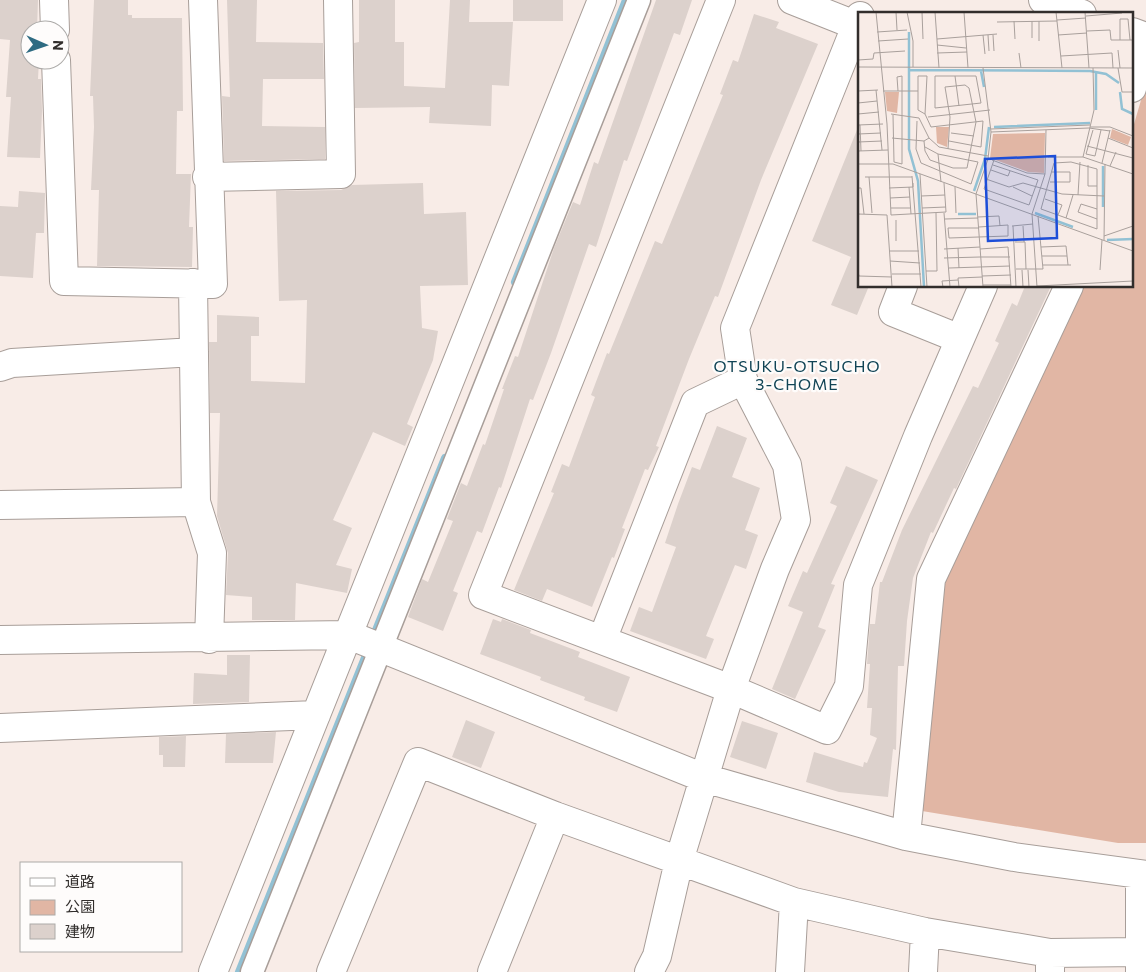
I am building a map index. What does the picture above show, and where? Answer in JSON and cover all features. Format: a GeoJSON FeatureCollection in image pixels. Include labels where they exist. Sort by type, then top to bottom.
{"type":"FeatureCollection","features":[{"type":"Feature","properties":{"kind":"street"},"geometry":{"type":"LineString","coordinates":[[54,0],[55,20]]}},
{"type":"Feature","properties":{"kind":"street"},"geometry":{"type":"LineString","coordinates":[[56,70],[64,281],[213,284],[203,0]]}},
{"type":"Feature","properties":{"kind":"street"},"geometry":{"type":"LineString","coordinates":[[208,177],[341,174],[338,0]]}},
{"type":"Feature","properties":{"kind":"street"},"geometry":{"type":"LineString","coordinates":[[213,972],[602,0]]}},
{"type":"Feature","properties":{"kind":"street"},"geometry":{"type":"LineString","coordinates":[[252,972],[639,0]]}},
{"type":"Feature","properties":{"kind":"street"},"geometry":{"type":"LineString","coordinates":[[721,0],[483,595],[731,689],[827,730],[848,686],[858,585],[918,436],[982,288]]}},
{"type":"Feature","properties":{"kind":"street"},"geometry":{"type":"LineString","coordinates":[[792,0],[858,21]]}},
{"type":"Feature","properties":{"kind":"street"},"geometry":{"type":"LineString","coordinates":[[862,12],[866,0]]}},
{"type":"Feature","properties":{"kind":"street"},"geometry":{"type":"LineString","coordinates":[[1043,0],[1076,12]]}},
{"type":"Feature","properties":{"kind":"street"},"geometry":{"type":"LineString","coordinates":[[650,972],[656,956],[679,861],[731,689],[775,569],[796,520],[787,465],[743,380],[735,328],[858,23]]}},
{"type":"Feature","properties":{"kind":"street"},"geometry":{"type":"LineString","coordinates":[[1134,33],[1146,38],[1134,81]]}},
{"type":"Feature","properties":{"kind":"street"},"geometry":{"type":"LineString","coordinates":[[193,283],[196,502],[212,553],[209,638]]}},
{"type":"Feature","properties":{"kind":"street"},"geometry":{"type":"LineString","coordinates":[[902,288],[893,312],[960,339]]}},
{"type":"Feature","properties":{"kind":"street"},"geometry":{"type":"LineString","coordinates":[[906,836],[931,579],[1068,288]]}},
{"type":"Feature","properties":{"kind":"street"},"geometry":{"type":"LineString","coordinates":[[0,367],[12,363],[194,352]]}},
{"type":"Feature","properties":{"kind":"street"},"geometry":{"type":"LineString","coordinates":[[602,640],[694,403],[743,380]]}},
{"type":"Feature","properties":{"kind":"street"},"geometry":{"type":"LineString","coordinates":[[0,506],[196,502]]}},
{"type":"Feature","properties":{"kind":"street"},"geometry":{"type":"LineString","coordinates":[[0,640],[348,635],[704,778],[906,836],[1014,856],[1143,875],[1140,962],[1050,963],[794,902],[556,816],[418,762],[331,972]]}},
{"type":"Feature","properties":{"kind":"street"},"geometry":{"type":"LineString","coordinates":[[0,728],[316,715]]}},
{"type":"Feature","properties":{"kind":"street"},"geometry":{"type":"LineString","coordinates":[[492,972],[556,816]]}},
{"type":"Feature","properties":{"kind":"street"},"geometry":{"type":"LineString","coordinates":[[790,972],[794,902]]}},
{"type":"Feature","properties":{"kind":"street"},"geometry":{"type":"LineString","coordinates":[[923,972],[925,932]]}},
{"type":"Feature","properties":{"kind":"green space"},"geometry":{"type":"Polygon","coordinates":[[[1146,83],[1146,843],[1118,843],[922,811],[940,600],[961,533],[1081,288],[1134,288],[1134,124],[1146,83]]]}},
{"type":"Feature","properties":{"kind":"building"},"geometry":{"type":"Polygon","coordinates":[[[0,0],[38,0],[37,20],[20,20],[20,70],[38,70],[38,79],[41,79],[40,158],[7,157],[11,97],[6,97],[10,40],[0,39],[0,0]]]}},
{"type":"Feature","properties":{"kind":"building"},"geometry":{"type":"Polygon","coordinates":[[[94,0],[128,0],[128,15],[132,15],[132,18],[182,18],[183,111],[177,111],[176,174],[191,174],[189,227],[193,227],[192,267],[97,266],[99,190],[91,190],[94,127],[93,96],[90,96],[94,0]]]}},
{"type":"Feature","properties":{"kind":"building"},"geometry":{"type":"Polygon","coordinates":[[[227,0],[257,0],[256,42],[323,43],[324,79],[263,79],[262,126],[325,127],[325,159],[224,161],[222,96],[230,97],[227,0]]]}},
{"type":"Feature","properties":{"kind":"building"},"geometry":{"type":"Polygon","coordinates":[[[359,0],[395,0],[395,42],[404,42],[404,86],[445,88],[450,0],[470,0],[469,22],[513,22],[509,86],[492,85],[491,126],[429,123],[430,107],[355,108],[354,43],[359,42],[359,0]]]}},
{"type":"Feature","properties":{"kind":"building"},"geometry":{"type":"Polygon","coordinates":[[[513,0],[563,0],[563,21],[513,21],[513,0]]]}},
{"type":"Feature","properties":{"kind":"building"},"geometry":{"type":"Polygon","coordinates":[[[656,0],[692,0],[680,35],[674,33],[627,161],[624,160],[596,247],[589,244],[551,353],[533,400],[530,399],[501,488],[499,487],[482,533],[477,531],[453,591],[458,593],[443,631],[408,617],[422,579],[428,582],[453,521],[447,519],[461,483],[467,486],[483,444],[485,445],[504,389],[502,389],[515,356],[518,357],[554,248],[573,202],[580,205],[594,162],[598,164],[656,0]]]}},
{"type":"Feature","properties":{"kind":"building"},"geometry":{"type":"Polygon","coordinates":[[[754,14],[779,22],[776,28],[818,44],[761,180],[718,297],[715,296],[689,359],[656,446],[659,447],[648,470],[645,469],[622,528],[625,529],[614,558],[612,557],[592,607],[547,589],[542,601],[514,590],[554,493],[551,492],[562,464],[569,467],[595,397],[591,395],[607,353],[609,354],[655,241],[662,244],[723,95],[720,94],[733,60],[738,62],[754,14]]]}},
{"type":"Feature","properties":{"kind":"building"},"geometry":{"type":"Polygon","coordinates":[[[858,127],[858,288],[868,288],[857,315],[831,305],[851,257],[812,241],[858,127]]]}},
{"type":"Feature","properties":{"kind":"building"},"geometry":{"type":"Polygon","coordinates":[[[423,183],[424,214],[466,212],[468,285],[420,286],[422,328],[438,331],[433,360],[407,424],[413,427],[405,446],[373,432],[333,520],[352,528],[336,565],[352,569],[347,593],[296,583],[295,620],[252,620],[252,597],[226,595],[228,553],[217,516],[220,413],[210,413],[209,342],[217,342],[217,315],[259,317],[259,336],[251,336],[251,381],[305,383],[307,300],[279,301],[276,191],[341,190],[352,185],[423,183]]]}},
{"type":"Feature","properties":{"kind":"building"},"geometry":{"type":"Polygon","coordinates":[[[19,191],[45,193],[44,233],[36,233],[33,278],[0,276],[0,206],[18,207],[19,191]]]}},
{"type":"Feature","properties":{"kind":"building"},"geometry":{"type":"Polygon","coordinates":[[[1024,288],[1050,288],[956,489],[954,488],[933,533],[931,532],[913,578],[907,621],[904,666],[898,666],[896,750],[893,749],[888,797],[839,792],[806,782],[814,752],[863,767],[864,762],[867,763],[877,738],[870,735],[872,708],[867,708],[870,664],[867,664],[870,624],[875,624],[880,582],[882,582],[902,530],[973,386],[978,388],[999,343],[995,341],[1012,303],[1017,306],[1024,288]]]}},
{"type":"Feature","properties":{"kind":"building"},"geometry":{"type":"Polygon","coordinates":[[[717,426],[747,438],[732,477],[760,488],[745,530],[758,535],[746,569],[735,565],[706,636],[714,639],[706,659],[630,631],[639,607],[652,612],[676,547],[665,543],[678,504],[692,467],[700,470],[717,426]]]}},
{"type":"Feature","properties":{"kind":"building"},"geometry":{"type":"Polygon","coordinates":[[[846,466],[878,480],[831,584],[835,585],[818,627],[826,630],[795,699],[772,689],[803,612],[788,606],[803,571],[807,573],[837,506],[830,503],[846,466]]]}},
{"type":"Feature","properties":{"kind":"building"},"geometry":{"type":"Polygon","coordinates":[[[493,619],[501,622],[502,619],[531,630],[530,633],[580,652],[578,657],[630,677],[617,712],[584,700],[585,697],[540,680],[541,677],[480,654],[493,619]]]}},
{"type":"Feature","properties":{"kind":"building"},"geometry":{"type":"Polygon","coordinates":[[[227,655],[250,655],[249,702],[193,704],[194,673],[227,675],[227,655]]]}},
{"type":"Feature","properties":{"kind":"building"},"geometry":{"type":"Polygon","coordinates":[[[466,720],[495,732],[481,768],[452,757],[466,720]]]}},
{"type":"Feature","properties":{"kind":"building"},"geometry":{"type":"Polygon","coordinates":[[[742,721],[778,733],[766,769],[730,757],[742,721]]]}},
{"type":"Feature","properties":{"kind":"building"},"geometry":{"type":"Polygon","coordinates":[[[276,732],[273,763],[225,763],[226,734],[276,732]]]}},
{"type":"Feature","properties":{"kind":"building"},"geometry":{"type":"Polygon","coordinates":[[[186,736],[185,767],[163,767],[163,755],[159,755],[159,737],[186,736]]]}},
{"type":"Feature","properties":{"kind":"waterway"},"geometry":{"type":"LineString","coordinates":[[515,282],[626,0]]}},
{"type":"Feature","properties":{"kind":"waterway"},"geometry":{"type":"LineString","coordinates":[[239,972],[445,458]]}},
{"type":"Feature","properties":{"kind":"district","name":"OTSUKU-OTSUCHO 3-CHOME"},"geometry":{"type":"Point","coordinates":[797,374]}}]}
